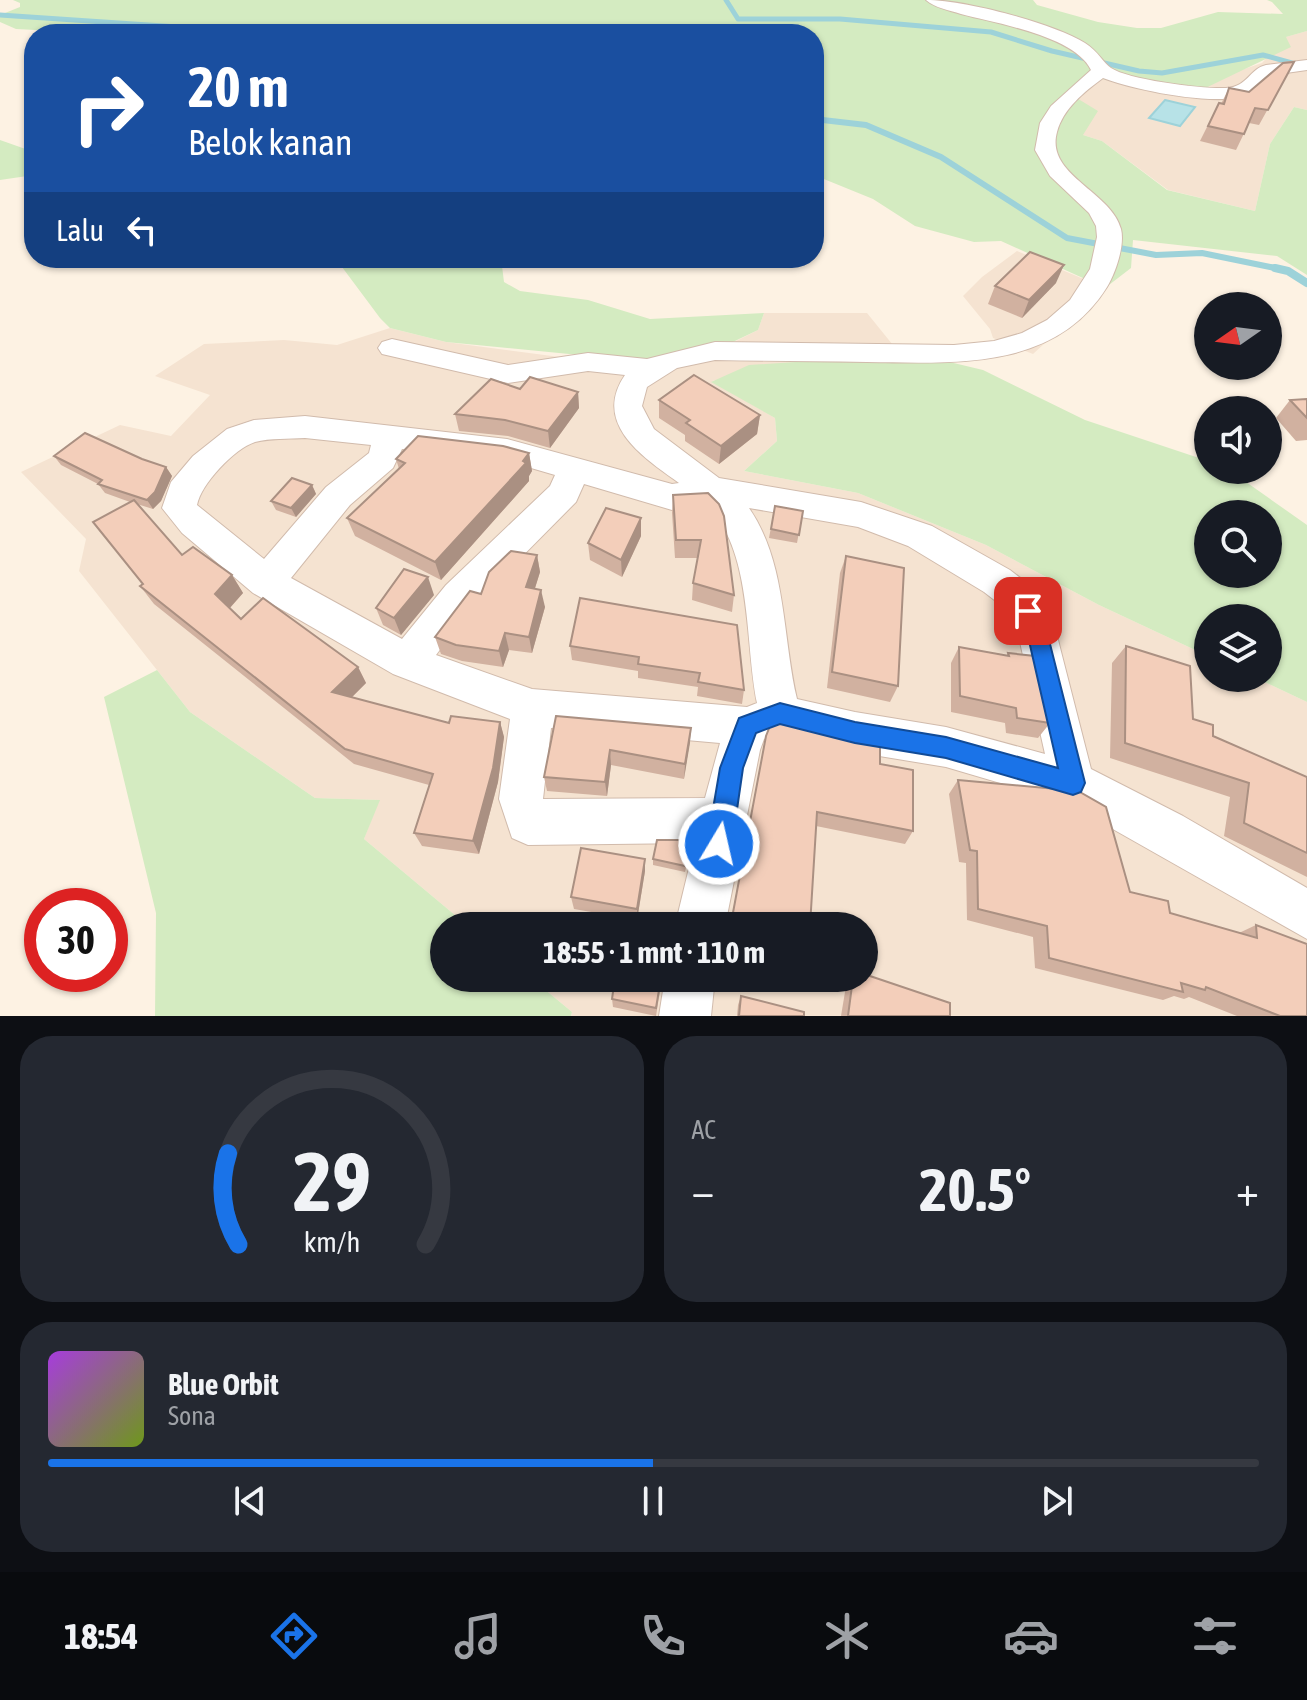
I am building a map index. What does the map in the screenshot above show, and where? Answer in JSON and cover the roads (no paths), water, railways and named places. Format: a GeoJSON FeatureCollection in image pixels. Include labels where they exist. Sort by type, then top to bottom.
{"type":"FeatureCollection","features":[{"type":"Feature","properties":{"kind":"street"},"geometry":{"type":"LineString","coordinates":[[934,0],[1051,34],[1133,83],[1227,94],[1252,87],[1266,70],[1301,66]]}},
{"type":"Feature","properties":{"kind":"street"},"geometry":{"type":"LineString","coordinates":[[704,912],[716,865],[732,768],[763,720],[769,661],[760,578],[743,527],[717,495],[651,447],[636,429],[628,396],[636,379],[648,368],[683,356],[715,351],[954,354],[989,351],[1032,339],[1059,324],[1088,296],[1105,266],[1110,229],[1096,205],[1051,164],[1045,150],[1049,124],[1060,107],[1100,64]]}},
{"type":"Feature","properties":{"kind":"street"},"geometry":{"type":"LineString","coordinates":[[392,348],[508,374],[588,362],[648,368]]}},
{"type":"Feature","properties":{"kind":"street"},"geometry":{"type":"LineString","coordinates":[[1073,783],[1037,632],[1028,611],[1008,590],[920,536],[861,515],[708,488],[672,497],[507,450],[305,427],[254,431],[238,437],[204,464],[183,491],[179,508],[194,524],[266,582],[407,662],[532,708],[763,720],[946,747],[1073,783],[1167,832],[1307,915]]}},
{"type":"Feature","properties":{"kind":"street"},"geometry":{"type":"LineString","coordinates":[[266,582],[338,496],[382,460],[387,448],[385,436]]}},
{"type":"Feature","properties":{"kind":"street"},"geometry":{"type":"LineString","coordinates":[[407,662],[459,596],[564,493],[574,468]]}},
{"type":"Feature","properties":{"kind":"street"},"geometry":{"type":"LineString","coordinates":[[532,708],[521,799],[528,822],[586,823],[671,818],[723,822]]}},
{"type":"Feature","properties":{"kind":"street"},"geometry":{"type":"LineString","coordinates":[[685,1016],[688,992]]}},
{"type":"Feature","properties":{"kind":"water"},"geometry":{"type":"Polygon","coordinates":[[[1165,100],[1195,107],[1180,126],[1149,118],[1165,100]]]}},
{"type":"Feature","properties":{"kind":"waterway"},"geometry":{"type":"LineString","coordinates":[[726,0],[738,19],[840,19],[991,32],[1052,51],[1139,71],[1162,73],[1263,55],[1307,67]]}},
{"type":"Feature","properties":{"kind":"waterway"},"geometry":{"type":"LineString","coordinates":[[0,15],[134,24]]}},
{"type":"Feature","properties":{"kind":"waterway"},"geometry":{"type":"LineString","coordinates":[[824,120],[866,125],[941,157],[1067,238],[1156,255],[1202,253],[1285,270]]}},
{"type":"Feature","properties":{"kind":"waterway"},"geometry":{"type":"LineString","coordinates":[[1275,268],[1288,271],[1307,283]]}}]}
